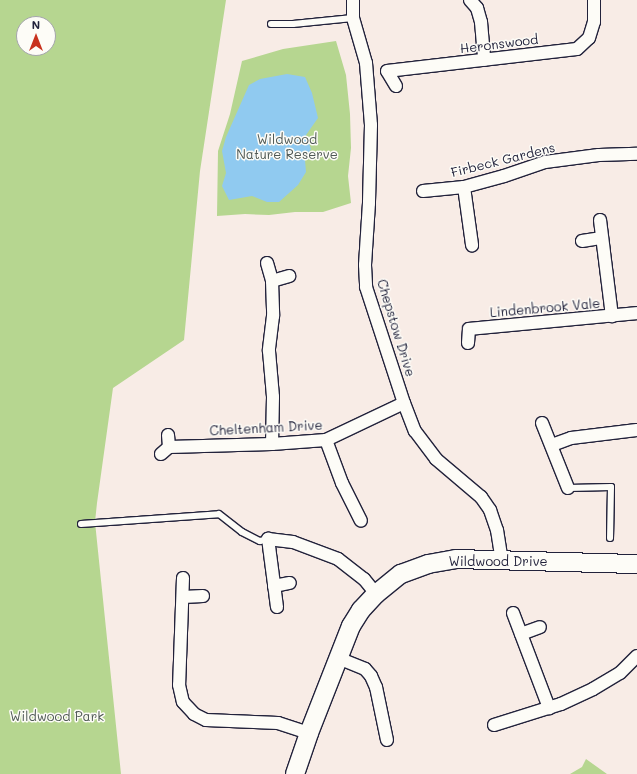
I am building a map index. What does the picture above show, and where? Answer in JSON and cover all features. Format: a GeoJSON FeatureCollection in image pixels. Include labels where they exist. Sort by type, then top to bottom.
{"type":"FeatureCollection","features":[{"type":"Feature","properties":{"kind":"street","name":"Chepstow Drive"},"geometry":{"type":"LineString","coordinates":[[353,0],[353,18],[366,63],[371,125],[369,203],[365,265],[366,288],[404,403],[415,431],[436,459],[481,497],[490,510],[497,530],[502,560]]}},
{"type":"Feature","properties":{"kind":"street"},"geometry":{"type":"LineString","coordinates":[[470,0],[477,8],[479,15],[484,60]]}},
{"type":"Feature","properties":{"kind":"street","name":"Heronswood"},"geometry":{"type":"LineString","coordinates":[[396,86],[387,71],[577,49],[589,38],[594,22],[594,0]]}},
{"type":"Feature","properties":{"kind":"street","name":"Firbeck Gardens"},"geometry":{"type":"LineString","coordinates":[[423,190],[464,187],[504,176],[545,162],[599,155],[637,154]]}},
{"type":"Feature","properties":{"kind":"street"},"geometry":{"type":"LineString","coordinates":[[464,187],[472,245]]}},
{"type":"Feature","properties":{"kind":"street"},"geometry":{"type":"LineString","coordinates":[[600,220],[612,316]]}},
{"type":"Feature","properties":{"kind":"street"},"geometry":{"type":"LineString","coordinates":[[582,241],[602,238]]}},
{"type":"Feature","properties":{"kind":"street"},"geometry":{"type":"LineString","coordinates":[[267,262],[272,281],[273,316],[269,351],[273,397],[272,444]]}},
{"type":"Feature","properties":{"kind":"street"},"geometry":{"type":"LineString","coordinates":[[272,281],[289,276]]}},
{"type":"Feature","properties":{"kind":"street","name":"Lindenbrook Vale"},"geometry":{"type":"LineString","coordinates":[[468,343],[469,329],[637,314]]}},
{"type":"Feature","properties":{"kind":"street","name":"Cheltenham Drive"},"geometry":{"type":"LineString","coordinates":[[166,445],[272,444],[326,440],[404,403]]}},
{"type":"Feature","properties":{"kind":"street"},"geometry":{"type":"LineString","coordinates":[[542,423],[568,488]]}},
{"type":"Feature","properties":{"kind":"street"},"geometry":{"type":"LineString","coordinates":[[552,445],[571,438],[637,430]]}},
{"type":"Feature","properties":{"kind":"street"},"geometry":{"type":"LineString","coordinates":[[326,440],[342,483],[361,521]]}},
{"type":"Feature","properties":{"kind":"street"},"geometry":{"type":"LineString","coordinates":[[277,607],[268,539],[293,542],[338,559],[364,579],[376,594]]}},
{"type":"Feature","properties":{"kind":"street","name":"Wildwood Drive"},"geometry":{"type":"LineString","coordinates":[[295,774],[309,733],[351,626],[361,610],[376,594],[401,574],[428,564],[456,559],[637,564]]}},
{"type":"Feature","properties":{"kind":"street"},"geometry":{"type":"LineString","coordinates":[[183,578],[179,685],[183,702],[194,714],[206,720],[278,723],[309,733]]}},
{"type":"Feature","properties":{"kind":"street"},"geometry":{"type":"LineString","coordinates":[[274,586],[290,583]]}},
{"type":"Feature","properties":{"kind":"street"},"geometry":{"type":"LineString","coordinates":[[183,597],[203,596]]}},
{"type":"Feature","properties":{"kind":"street"},"geometry":{"type":"LineString","coordinates":[[513,613],[549,708]]}},
{"type":"Feature","properties":{"kind":"street"},"geometry":{"type":"LineString","coordinates":[[521,634],[540,627]]}},
{"type":"Feature","properties":{"kind":"street"},"geometry":{"type":"LineString","coordinates":[[494,725],[549,708],[593,689],[620,673],[637,656]]}},
{"type":"Feature","properties":{"kind":"street"},"geometry":{"type":"LineString","coordinates":[[338,658],[365,669],[371,676],[376,687],[387,740]]}},
{"type":"Feature","properties":{"kind":"lane"},"geometry":{"type":"LineString","coordinates":[[271,24],[294,24],[353,18]]}},
{"type":"Feature","properties":{"kind":"lane"},"geometry":{"type":"LineString","coordinates":[[568,488],[611,487],[610,538]]}},
{"type":"Feature","properties":{"kind":"lane"},"geometry":{"type":"LineString","coordinates":[[81,524],[219,514],[242,532],[260,541],[268,539]]}},
{"type":"Feature","properties":{"kind":"green space","name":"Wildwood Park"},"geometry":{"type":"Polygon","coordinates":[[[0,0],[226,0],[200,171],[184,340],[113,388],[97,503],[95,522],[121,774],[0,774],[0,0]]]}},
{"type":"Feature","properties":{"kind":"green space","name":"Wildwood Nature Reserve"},"geometry":{"type":"Polygon","coordinates":[[[336,41],[346,75],[350,114],[351,148],[348,176],[351,203],[323,212],[217,216],[218,151],[230,114],[242,61],[283,49],[336,41]]]}},
{"type":"Feature","properties":{"kind":"green space"},"geometry":{"type":"Polygon","coordinates":[[[586,759],[607,774],[570,774],[582,767],[586,759]]]}},
{"type":"Feature","properties":{"kind":"water"},"geometry":{"type":"Polygon","coordinates":[[[287,74],[305,77],[312,93],[318,118],[306,135],[311,149],[305,160],[306,172],[298,185],[279,202],[267,202],[252,196],[229,200],[222,186],[226,173],[222,151],[226,137],[249,85],[260,79],[287,74]]]}}]}
